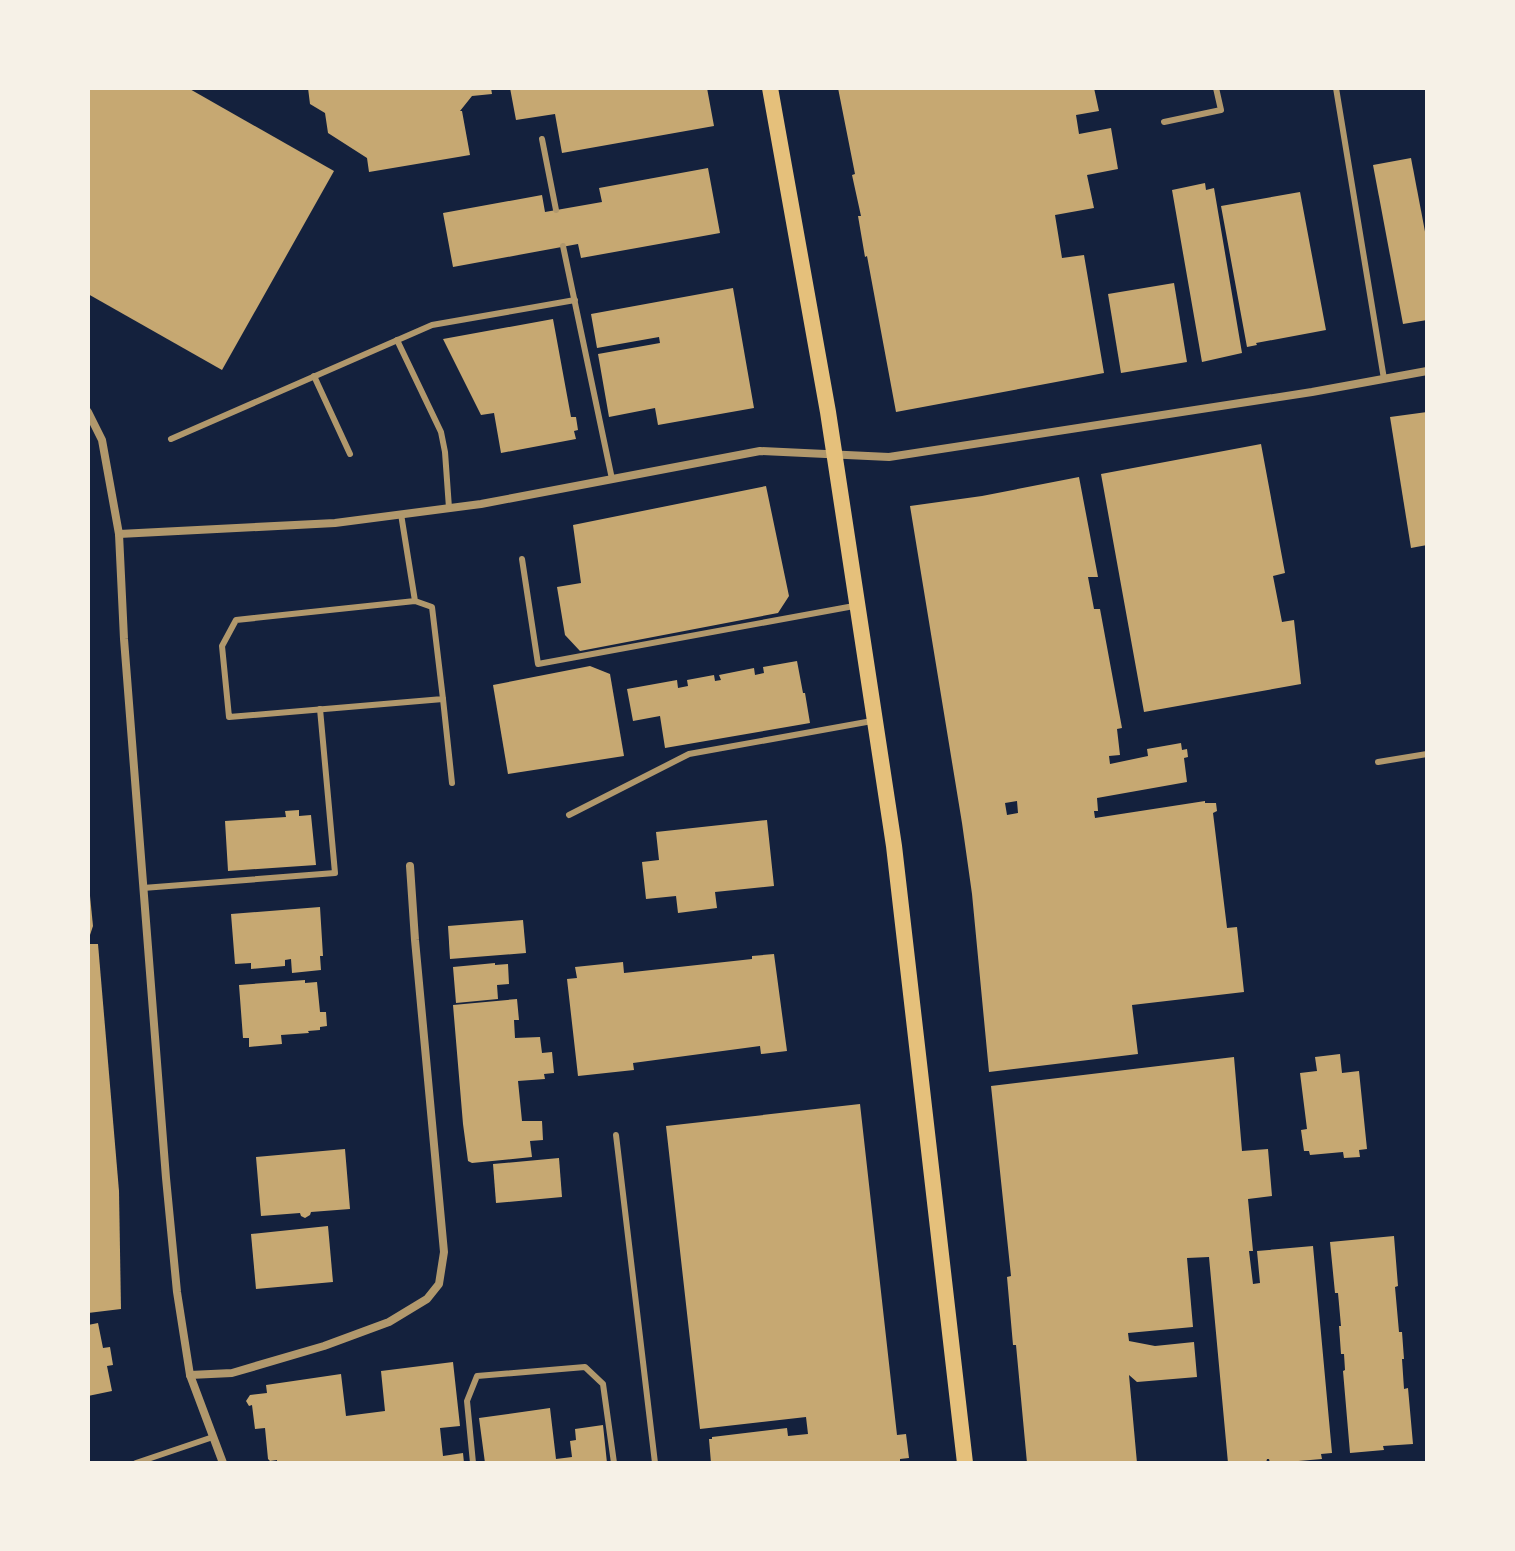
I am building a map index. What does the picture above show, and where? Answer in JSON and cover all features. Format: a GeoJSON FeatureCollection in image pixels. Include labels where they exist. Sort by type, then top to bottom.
{"type":"FeatureCollection","features":[{"type":"Feature","properties":{"kind":"main road"},"geometry":{"type":"LineString","coordinates":[[770,88],[834,454],[904,917],[965,1463]]}},
{"type":"Feature","properties":{"kind":"street"},"geometry":{"type":"LineString","coordinates":[[119,534],[335,523],[449,508],[760,451],[889,457],[1312,392],[1427,371]]}},
{"type":"Feature","properties":{"kind":"street"},"geometry":{"type":"LineString","coordinates":[[88,412],[102,440],[119,534],[124,639],[175,1278],[190,1375],[223,1463]]}},
{"type":"Feature","properties":{"kind":"street"},"geometry":{"type":"LineString","coordinates":[[190,1375],[232,1373],[389,1322],[427,1299],[439,1284],[444,1252],[410,866]]}},
{"type":"Feature","properties":{"kind":"lane"},"geometry":{"type":"LineString","coordinates":[[1164,122],[1221,110],[1216,88]]}},
{"type":"Feature","properties":{"kind":"lane"},"geometry":{"type":"LineString","coordinates":[[1336,88],[1384,379]]}},
{"type":"Feature","properties":{"kind":"lane"},"geometry":{"type":"LineString","coordinates":[[542,139],[556,210]]}},
{"type":"Feature","properties":{"kind":"lane"},"geometry":{"type":"LineString","coordinates":[[563,246],[612,479]]}},
{"type":"Feature","properties":{"kind":"lane"},"geometry":{"type":"LineString","coordinates":[[171,439],[432,325],[575,300]]}},
{"type":"Feature","properties":{"kind":"lane"},"geometry":{"type":"LineString","coordinates":[[397,340],[441,432],[449,508]]}},
{"type":"Feature","properties":{"kind":"lane"},"geometry":{"type":"LineString","coordinates":[[314,376],[350,454]]}},
{"type":"Feature","properties":{"kind":"lane"},"geometry":{"type":"LineString","coordinates":[[401,514],[415,601]]}},
{"type":"Feature","properties":{"kind":"lane"},"geometry":{"type":"LineString","coordinates":[[522,559],[538,664],[858,606]]}},
{"type":"Feature","properties":{"kind":"lane"},"geometry":{"type":"LineString","coordinates":[[443,699],[229,717],[222,646],[236,620],[415,601],[432,607],[443,699],[452,783]]}},
{"type":"Feature","properties":{"kind":"lane"},"geometry":{"type":"LineString","coordinates":[[143,888],[335,873],[320,709]]}},
{"type":"Feature","properties":{"kind":"lane"},"geometry":{"type":"LineString","coordinates":[[569,815],[689,754],[875,720]]}},
{"type":"Feature","properties":{"kind":"lane"},"geometry":{"type":"LineString","coordinates":[[1378,762],[1427,754]]}},
{"type":"Feature","properties":{"kind":"lane"},"geometry":{"type":"LineString","coordinates":[[616,1135],[655,1463]]}},
{"type":"Feature","properties":{"kind":"lane"},"geometry":{"type":"LineString","coordinates":[[473,1463],[467,1401],[477,1376],[585,1367],[603,1384],[614,1463]]}},
{"type":"Feature","properties":{"kind":"lane"},"geometry":{"type":"LineString","coordinates":[[136,1463],[213,1437]]}},
{"type":"Feature","properties":{"kind":"building"},"geometry":{"type":"Polygon","coordinates":[[[88,88],[188,88],[334,171],[222,370],[88,294],[88,88]]]}},
{"type":"Feature","properties":{"kind":"building"},"geometry":{"type":"Polygon","coordinates":[[[308,88],[491,88],[492,94],[472,96],[460,111],[470,155],[369,172],[367,158],[328,133],[325,113],[310,104],[308,88]]]}},
{"type":"Feature","properties":{"kind":"building"},"geometry":{"type":"Polygon","coordinates":[[[510,88],[707,88],[714,126],[562,153],[555,114],[516,120],[510,88]]]}},
{"type":"Feature","properties":{"kind":"building"},"geometry":{"type":"Polygon","coordinates":[[[838,88],[1094,88],[1099,111],[1076,115],[1079,134],[1111,128],[1118,169],[1087,175],[1094,208],[1055,215],[1062,258],[1084,255],[1104,373],[896,412],[865,257],[858,216],[861,216],[852,175],[855,174],[838,88]]]}},
{"type":"Feature","properties":{"kind":"building"},"geometry":{"type":"Polygon","coordinates":[[[1411,158],[1427,242],[1427,320],[1403,324],[1373,165],[1411,158]]]}},
{"type":"Feature","properties":{"kind":"building"},"geometry":{"type":"Polygon","coordinates":[[[708,168],[720,233],[581,258],[578,244],[453,267],[443,213],[542,195],[545,212],[602,202],[599,188],[708,168]]]}},
{"type":"Feature","properties":{"kind":"building"},"geometry":{"type":"Polygon","coordinates":[[[1205,183],[1206,190],[1214,188],[1242,353],[1202,362],[1172,190],[1205,183]]]}},
{"type":"Feature","properties":{"kind":"building"},"geometry":{"type":"Polygon","coordinates":[[[1300,192],[1326,330],[1247,347],[1221,206],[1300,192]]]}},
{"type":"Feature","properties":{"kind":"building"},"geometry":{"type":"Polygon","coordinates":[[[1174,283],[1187,362],[1121,373],[1108,294],[1174,283]]]}},
{"type":"Feature","properties":{"kind":"building"},"geometry":{"type":"Polygon","coordinates":[[[733,288],[754,408],[658,425],[655,408],[609,417],[598,354],[660,343],[659,337],[597,348],[591,314],[733,288]]]}},
{"type":"Feature","properties":{"kind":"building"},"geometry":{"type":"Polygon","coordinates":[[[553,319],[571,417],[576,417],[576,439],[501,453],[494,413],[481,415],[443,339],[553,319]]]}},
{"type":"Feature","properties":{"kind":"building"},"geometry":{"type":"Polygon","coordinates":[[[1427,412],[1427,545],[1411,548],[1390,417],[1427,412]]]}},
{"type":"Feature","properties":{"kind":"building"},"geometry":{"type":"Polygon","coordinates":[[[1261,444],[1285,573],[1273,576],[1282,622],[1294,620],[1301,684],[1144,712],[1101,474],[1261,444]]]}},
{"type":"Feature","properties":{"kind":"building"},"geometry":{"type":"Polygon","coordinates":[[[1079,477],[1098,577],[1088,577],[1094,609],[1100,609],[1122,728],[1117,729],[1120,755],[1109,756],[1110,764],[1148,756],[1147,749],[1181,743],[1182,750],[1187,749],[1188,757],[1184,758],[1187,782],[1097,798],[1095,818],[1205,801],[1216,803],[1217,811],[1213,813],[1227,928],[1237,927],[1244,992],[1132,1005],[1138,1054],[989,1072],[972,894],[910,506],[1079,477]],[[1017,801],[1005,803],[1007,815],[1018,813],[1017,801]]]}},
{"type":"Feature","properties":{"kind":"building"},"geometry":{"type":"Polygon","coordinates":[[[766,486],[789,596],[778,613],[580,651],[565,635],[557,587],[581,583],[573,525],[766,486]]]}},
{"type":"Feature","properties":{"kind":"building"},"geometry":{"type":"Polygon","coordinates":[[[797,661],[810,723],[665,748],[660,716],[633,721],[627,689],[677,680],[678,688],[688,686],[687,680],[714,675],[715,681],[721,680],[719,675],[754,668],[755,675],[764,673],[763,667],[797,661]]]}},
{"type":"Feature","properties":{"kind":"building"},"geometry":{"type":"Polygon","coordinates":[[[590,666],[610,674],[624,756],[508,774],[493,685],[590,666]]]}},
{"type":"Feature","properties":{"kind":"building"},"geometry":{"type":"Polygon","coordinates":[[[299,810],[299,816],[311,815],[316,865],[228,871],[225,821],[286,817],[285,811],[299,810]]]}},
{"type":"Feature","properties":{"kind":"building"},"geometry":{"type":"Polygon","coordinates":[[[767,820],[774,886],[715,892],[717,908],[678,913],[676,896],[646,899],[642,862],[659,860],[656,832],[767,820]]]}},
{"type":"Feature","properties":{"kind":"building"},"geometry":{"type":"Polygon","coordinates":[[[88,896],[93,926],[88,941],[88,896]]]}},
{"type":"Feature","properties":{"kind":"building"},"geometry":{"type":"Polygon","coordinates":[[[320,907],[321,970],[292,973],[291,959],[285,960],[285,966],[251,969],[251,963],[235,964],[231,914],[320,907]]]}},
{"type":"Feature","properties":{"kind":"building"},"geometry":{"type":"Polygon","coordinates":[[[523,920],[526,953],[450,959],[448,926],[523,920]]]}},
{"type":"Feature","properties":{"kind":"building"},"geometry":{"type":"Polygon","coordinates":[[[88,944],[98,944],[119,1191],[121,1309],[88,1313],[88,944]]]}},
{"type":"Feature","properties":{"kind":"building"},"geometry":{"type":"Polygon","coordinates":[[[774,954],[787,1051],[761,1054],[760,1046],[633,1063],[634,1070],[578,1076],[567,979],[577,978],[575,967],[623,962],[624,973],[774,954]]]}},
{"type":"Feature","properties":{"kind":"building"},"geometry":{"type":"Polygon","coordinates":[[[508,964],[509,984],[497,985],[498,999],[456,1003],[453,967],[508,964]]]}},
{"type":"Feature","properties":{"kind":"building"},"geometry":{"type":"Polygon","coordinates":[[[305,980],[305,983],[317,982],[320,1012],[326,1012],[327,1026],[309,1033],[281,1035],[282,1044],[249,1047],[249,1038],[243,1038],[239,985],[305,980]]]}},
{"type":"Feature","properties":{"kind":"building"},"geometry":{"type":"Polygon","coordinates":[[[517,999],[519,1020],[514,1020],[515,1038],[540,1037],[542,1053],[552,1052],[554,1073],[544,1074],[545,1079],[518,1081],[522,1121],[542,1121],[543,1140],[530,1141],[532,1157],[472,1163],[468,1161],[463,1124],[453,1005],[517,999]]]}},
{"type":"Feature","properties":{"kind":"building"},"geometry":{"type":"Polygon","coordinates":[[[1340,1054],[1342,1073],[1359,1071],[1367,1149],[1359,1150],[1360,1157],[1344,1158],[1343,1152],[1310,1155],[1309,1151],[1304,1151],[1301,1130],[1307,1129],[1300,1073],[1317,1071],[1315,1057],[1340,1054]]]}},
{"type":"Feature","properties":{"kind":"building"},"geometry":{"type":"Polygon","coordinates":[[[1234,1057],[1242,1151],[1268,1149],[1272,1196],[1248,1199],[1253,1284],[1260,1283],[1257,1251],[1313,1246],[1332,1453],[1321,1454],[1322,1459],[1228,1463],[1209,1257],[1187,1258],[1193,1327],[1128,1333],[1129,1341],[1155,1346],[1194,1342],[1197,1377],[1137,1382],[1129,1375],[1137,1463],[1027,1463],[1016,1345],[1013,1345],[1007,1277],[1011,1276],[991,1086],[1234,1057]]]}},
{"type":"Feature","properties":{"kind":"building"},"geometry":{"type":"Polygon","coordinates":[[[860,1104],[897,1435],[906,1434],[909,1458],[900,1459],[900,1463],[711,1463],[709,1439],[712,1437],[787,1428],[788,1436],[808,1434],[806,1417],[700,1429],[666,1126],[860,1104]]]}},
{"type":"Feature","properties":{"kind":"building"},"geometry":{"type":"Polygon","coordinates":[[[345,1149],[350,1209],[311,1212],[305,1218],[300,1213],[261,1216],[256,1157],[345,1149]]]}},
{"type":"Feature","properties":{"kind":"building"},"geometry":{"type":"Polygon","coordinates":[[[559,1158],[562,1197],[496,1203],[493,1164],[559,1158]]]}},
{"type":"Feature","properties":{"kind":"building"},"geometry":{"type":"Polygon","coordinates":[[[328,1226],[333,1282],[256,1289],[251,1234],[328,1226]]]}},
{"type":"Feature","properties":{"kind":"building"},"geometry":{"type":"Polygon","coordinates":[[[1394,1236],[1404,1389],[1408,1388],[1413,1444],[1350,1453],[1344,1354],[1341,1354],[1338,1293],[1335,1293],[1330,1242],[1394,1236]]]}},
{"type":"Feature","properties":{"kind":"building"},"geometry":{"type":"Polygon","coordinates":[[[98,1323],[103,1348],[110,1347],[113,1365],[107,1366],[112,1391],[88,1396],[88,1325],[98,1323]]]}},
{"type":"Feature","properties":{"kind":"building"},"geometry":{"type":"Polygon","coordinates":[[[453,1362],[460,1426],[440,1428],[443,1456],[463,1453],[464,1463],[277,1463],[277,1460],[268,1459],[265,1428],[255,1429],[252,1405],[249,1406],[246,1401],[250,1395],[267,1393],[266,1385],[341,1374],[346,1416],[385,1411],[381,1371],[453,1362]]]}},
{"type":"Feature","properties":{"kind":"building"},"geometry":{"type":"Polygon","coordinates":[[[550,1408],[556,1459],[572,1457],[570,1441],[576,1440],[575,1429],[603,1425],[607,1463],[485,1463],[479,1418],[550,1408]]]}}]}
